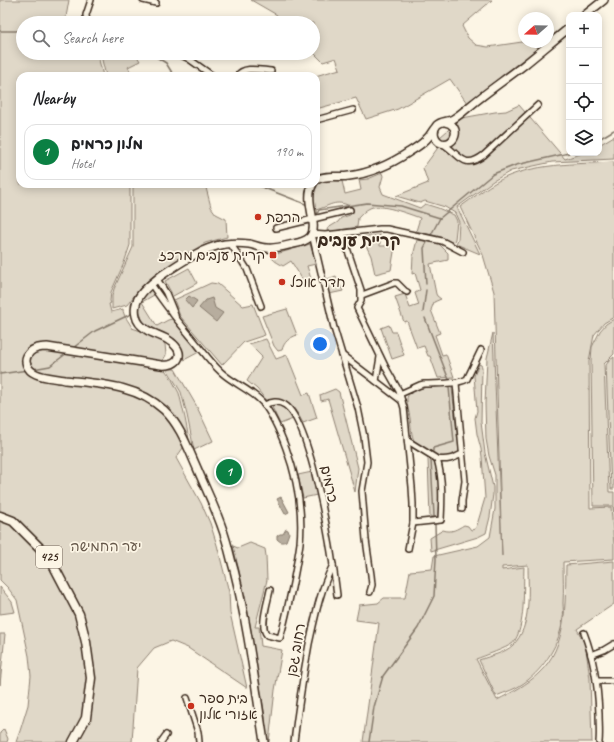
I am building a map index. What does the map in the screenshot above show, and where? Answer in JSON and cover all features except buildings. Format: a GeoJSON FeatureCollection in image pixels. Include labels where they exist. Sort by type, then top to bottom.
{"type":"FeatureCollection","features":[{"type":"Feature","properties":{"kind":"main road"},"geometry":{"type":"LineString","coordinates":[[589,12],[604,0]]}},
{"type":"Feature","properties":{"kind":"main road"},"geometry":{"type":"LineString","coordinates":[[320,178],[358,175],[370,172],[396,161],[428,139],[436,126],[453,119],[566,30]]}},
{"type":"Feature","properties":{"kind":"main road"},"geometry":{"type":"LineString","coordinates":[[419,146],[428,143],[449,143],[455,134],[461,117],[470,106]]}},
{"type":"Feature","properties":{"kind":"main road"},"geometry":{"type":"LineString","coordinates":[[445,122],[452,124],[455,134]]}},
{"type":"Feature","properties":{"kind":"main road"},"geometry":{"type":"LineString","coordinates":[[435,129],[435,136],[440,142]]}},
{"type":"Feature","properties":{"kind":"main road"},"geometry":{"type":"LineString","coordinates":[[264,742],[249,640],[227,541],[184,438],[175,423],[165,410],[138,394],[105,384],[41,376],[31,371],[26,365],[26,359],[28,354],[36,349],[44,347],[167,366],[175,363],[178,361],[179,354],[176,346],[167,338],[143,327],[137,318],[135,314],[138,299],[154,281],[200,252],[214,247],[230,243],[243,243],[265,248],[274,248],[304,241],[309,238],[312,234],[313,227],[309,197],[311,188]]}},
{"type":"Feature","properties":{"kind":"main road","name":"425"},"geometry":{"type":"LineString","coordinates":[[0,516],[13,521],[49,557],[79,614],[86,642],[91,678],[86,718],[73,742]]}},
{"type":"Feature","properties":{"kind":"street"},"geometry":{"type":"LineString","coordinates":[[86,16],[91,0]]}},
{"type":"Feature","properties":{"kind":"street"},"geometry":{"type":"LineString","coordinates":[[143,0],[156,3]]}},
{"type":"Feature","properties":{"kind":"street"},"geometry":{"type":"LineString","coordinates":[[189,60],[207,72]]}},
{"type":"Feature","properties":{"kind":"street"},"geometry":{"type":"LineString","coordinates":[[240,72],[246,69],[271,71]]}},
{"type":"Feature","properties":{"kind":"street"},"geometry":{"type":"LineString","coordinates":[[440,142],[465,162],[479,158],[538,105]]}},
{"type":"Feature","properties":{"kind":"street"},"geometry":{"type":"LineString","coordinates":[[320,119],[353,110]]}},
{"type":"Feature","properties":{"kind":"street"},"geometry":{"type":"LineString","coordinates":[[455,134],[454,147],[456,154]]}},
{"type":"Feature","properties":{"kind":"street"},"geometry":{"type":"LineString","coordinates":[[276,228],[350,210]]}},
{"type":"Feature","properties":{"kind":"street"},"geometry":{"type":"LineString","coordinates":[[370,592],[372,585],[366,540],[362,491],[366,462],[364,437],[358,408],[334,328],[312,234],[325,235],[387,229],[442,241],[463,252]]}},
{"type":"Feature","properties":{"kind":"street"},"geometry":{"type":"LineString","coordinates":[[342,233],[361,290],[361,301],[357,308],[403,402],[412,487],[413,523],[408,549]]}},
{"type":"Feature","properties":{"kind":"street"},"geometry":{"type":"LineString","coordinates":[[230,243],[247,269],[261,306]]}},
{"type":"Feature","properties":{"kind":"street"},"geometry":{"type":"LineString","coordinates":[[154,281],[165,305],[219,370],[229,379],[251,392],[264,405],[276,424],[289,456],[296,483],[300,513],[300,536],[298,558],[287,613],[280,638],[267,635],[264,630],[264,620],[270,590]]}},
{"type":"Feature","properties":{"kind":"street"},"geometry":{"type":"LineString","coordinates":[[362,295],[394,283],[399,284],[407,292]]}},
{"type":"Feature","properties":{"kind":"street"},"geometry":{"type":"LineString","coordinates":[[400,394],[420,384],[456,382],[467,379],[481,350]]}},
{"type":"Feature","properties":{"kind":"street"},"geometry":{"type":"LineString","coordinates":[[342,355],[403,402]]}},
{"type":"Feature","properties":{"kind":"street"},"geometry":{"type":"LineString","coordinates":[[376,381],[380,356]]}},
{"type":"Feature","properties":{"kind":"street"},"geometry":{"type":"LineString","coordinates":[[456,382],[465,481],[462,509]]}},
{"type":"Feature","properties":{"kind":"street","name":"כרמים"},"geometry":{"type":"LineString","coordinates":[[264,405],[276,402],[282,403],[290,409],[299,423],[318,487],[333,565],[337,595]]}},
{"type":"Feature","properties":{"kind":"street"},"geometry":{"type":"LineString","coordinates":[[408,442],[437,459],[449,459],[462,454]]}},
{"type":"Feature","properties":{"kind":"street"},"geometry":{"type":"LineString","coordinates":[[413,523],[441,520],[442,490],[437,459]]}},
{"type":"Feature","properties":{"kind":"street","name":"רחוב גפן"},"geometry":{"type":"LineString","coordinates":[[294,742],[299,701],[314,619],[322,588],[333,565]]}},
{"type":"Feature","properties":{"kind":"street"},"geometry":{"type":"LineString","coordinates":[[584,633],[595,672],[599,708],[599,742]]}},
{"type":"Feature","properties":{"kind":"street"},"geometry":{"type":"LineString","coordinates":[[591,655],[614,644]]}},
{"type":"Feature","properties":{"kind":"street"},"geometry":{"type":"LineString","coordinates":[[596,681],[614,681]]}},
{"type":"Feature","properties":{"kind":"street"},"geometry":{"type":"LineString","coordinates":[[187,698],[198,732],[199,742]]}},
{"type":"Feature","properties":{"kind":"street"},"geometry":{"type":"LineString","coordinates":[[161,742],[166,735]]}},
{"type":"Feature","properties":{"kind":"green space","name":"יער החמישה"},"geometry":{"type":"Polygon","coordinates":[[[0,0],[69,0],[66,16],[16,16],[16,60],[99,60],[102,72],[16,72],[16,188],[130,188],[130,245],[111,292],[111,303],[109,304],[111,312],[123,309],[123,312],[132,328],[156,336],[165,344],[166,355],[160,363],[171,378],[179,393],[192,455],[185,445],[176,458],[201,503],[210,523],[217,545],[229,592],[230,613],[247,688],[188,648],[171,641],[154,648],[137,668],[132,742],[16,742],[28,705],[31,676],[29,656],[17,600],[0,580],[0,0]]]}},
{"type":"Feature","properties":{"kind":"green space"},"geometry":{"type":"Polygon","coordinates":[[[251,0],[492,0],[462,26],[468,38],[476,45],[488,47],[518,43],[518,48],[538,48],[467,103],[450,79],[398,109],[366,119],[356,98],[320,108],[320,75],[340,69],[336,58],[323,62],[320,59],[320,16],[277,16],[251,0]]]}},
{"type":"Feature","properties":{"kind":"green space"},"geometry":{"type":"Polygon","coordinates":[[[102,60],[140,61],[128,67],[131,72],[105,72],[102,60]]]}},
{"type":"Feature","properties":{"kind":"green space"},"geometry":{"type":"Polygon","coordinates":[[[519,105],[565,159],[574,156],[602,156],[602,143],[614,136],[614,159],[552,162],[511,171],[493,181],[457,207],[480,254],[456,244],[458,239],[459,222],[455,213],[445,207],[425,201],[420,203],[396,196],[428,183],[423,168],[437,149],[440,137],[462,118],[506,111],[519,105]]]}},
{"type":"Feature","properties":{"kind":"green space"},"geometry":{"type":"Polygon","coordinates":[[[614,162],[614,317],[604,323],[594,335],[589,361],[590,508],[611,507],[614,559],[563,562],[563,616],[559,637],[555,646],[545,662],[532,677],[518,687],[496,696],[479,660],[497,654],[513,645],[523,628],[528,608],[528,565],[502,567],[502,570],[524,567],[523,607],[520,628],[513,643],[476,659],[497,700],[530,681],[548,662],[560,637],[565,608],[566,565],[614,561],[614,604],[577,629],[585,644],[590,679],[592,742],[363,742],[379,623],[356,620],[359,605],[378,603],[384,598],[405,598],[410,571],[432,569],[434,556],[478,546],[490,537],[495,509],[495,475],[489,456],[486,439],[485,404],[487,358],[493,333],[502,556],[494,292],[483,255],[460,207],[498,181],[511,175],[554,166],[614,162]]]}},
{"type":"Feature","properties":{"kind":"green space"},"geometry":{"type":"Polygon","coordinates":[[[382,173],[383,176],[380,187],[383,194],[420,208],[425,204],[454,215],[457,221],[455,239],[453,243],[441,237],[416,231],[420,218],[380,207],[370,208],[365,211],[358,218],[357,227],[328,232],[328,228],[338,222],[341,218],[350,215],[353,212],[350,206],[340,203],[316,210],[313,195],[314,188],[320,188],[320,182],[331,180],[342,181],[345,194],[361,190],[359,180],[368,179],[382,173]]]}},
{"type":"Feature","properties":{"kind":"green space"},"geometry":{"type":"Polygon","coordinates":[[[133,188],[206,188],[211,207],[216,214],[226,219],[227,237],[205,243],[153,276],[141,287],[127,305],[112,309],[112,296],[114,289],[133,247],[133,188]]]}},
{"type":"Feature","properties":{"kind":"green space"},"geometry":{"type":"Polygon","coordinates":[[[380,235],[380,246],[395,246],[391,270],[375,274],[371,256],[362,237],[380,235]]]}},
{"type":"Feature","properties":{"kind":"green space"},"geometry":{"type":"Polygon","coordinates":[[[417,240],[438,243],[448,253],[448,260],[430,264],[436,294],[441,299],[434,302],[431,310],[440,333],[435,335],[442,355],[446,354],[454,377],[438,378],[430,356],[428,356],[424,346],[417,348],[407,321],[404,322],[395,297],[405,294],[410,308],[419,305],[415,293],[420,290],[415,273],[412,274],[413,256],[417,240]]]}},
{"type":"Feature","properties":{"kind":"green space"},"geometry":{"type":"Polygon","coordinates":[[[310,244],[316,264],[307,266],[311,279],[304,282],[291,261],[283,266],[272,258],[273,255],[310,244]]]}},
{"type":"Feature","properties":{"kind":"green space"},"geometry":{"type":"Polygon","coordinates":[[[189,268],[197,283],[173,296],[165,281],[189,268]]]}},
{"type":"Feature","properties":{"kind":"green space"},"geometry":{"type":"Polygon","coordinates":[[[336,276],[343,291],[329,294],[325,280],[336,276]]]}},
{"type":"Feature","properties":{"kind":"green space"},"geometry":{"type":"Polygon","coordinates":[[[211,283],[218,284],[243,306],[253,304],[265,335],[244,342],[222,365],[180,316],[174,300],[211,283]]]}},
{"type":"Feature","properties":{"kind":"green space"},"geometry":{"type":"Polygon","coordinates":[[[151,289],[154,295],[142,302],[157,326],[172,319],[199,352],[184,360],[180,345],[175,339],[145,324],[140,314],[140,305],[144,297],[151,289]]]}},
{"type":"Feature","properties":{"kind":"green space"},"geometry":{"type":"Polygon","coordinates":[[[287,309],[297,335],[287,341],[282,350],[278,351],[274,346],[262,316],[287,309]]]}},
{"type":"Feature","properties":{"kind":"green space"},"geometry":{"type":"Polygon","coordinates":[[[614,319],[614,354],[604,364],[609,492],[614,492],[614,519],[613,506],[593,506],[591,360],[592,347],[600,331],[606,324],[614,319]]]}},
{"type":"Feature","properties":{"kind":"green space"},"geometry":{"type":"Polygon","coordinates":[[[389,325],[392,332],[396,332],[404,355],[392,359],[381,328],[389,325]]]}},
{"type":"Feature","properties":{"kind":"green space"},"geometry":{"type":"Polygon","coordinates":[[[266,339],[276,359],[287,355],[303,395],[309,393],[317,418],[303,423],[293,407],[289,404],[280,400],[266,400],[257,389],[247,381],[262,357],[249,344],[266,339]]]}},
{"type":"Feature","properties":{"kind":"green space"},"geometry":{"type":"Polygon","coordinates":[[[614,357],[614,489],[611,489],[606,365],[614,357]]]}},
{"type":"Feature","properties":{"kind":"green space"},"geometry":{"type":"Polygon","coordinates":[[[479,364],[482,367],[481,422],[485,453],[493,487],[490,517],[486,533],[478,537],[431,551],[430,538],[443,530],[452,531],[464,525],[468,526],[471,530],[475,529],[485,498],[481,449],[475,418],[477,411],[474,376],[479,364]]]}},
{"type":"Feature","properties":{"kind":"green space"},"geometry":{"type":"Polygon","coordinates":[[[167,369],[175,369],[196,405],[213,441],[194,450],[181,392],[167,369]]]}},
{"type":"Feature","properties":{"kind":"green space"},"geometry":{"type":"Polygon","coordinates":[[[447,385],[452,387],[459,452],[446,457],[441,457],[436,456],[415,443],[412,434],[407,400],[408,395],[417,389],[430,386],[447,385]]]}},
{"type":"Feature","properties":{"kind":"green space"},"geometry":{"type":"Polygon","coordinates":[[[335,389],[339,392],[358,468],[355,492],[328,399],[321,401],[320,395],[335,389]]]}},
{"type":"Feature","properties":{"kind":"green space"},"geometry":{"type":"Polygon","coordinates":[[[279,405],[288,411],[293,419],[280,424],[272,407],[279,405]]]}},
{"type":"Feature","properties":{"kind":"green space"},"geometry":{"type":"Polygon","coordinates":[[[428,458],[435,460],[437,467],[439,488],[438,517],[430,517],[428,458]]]}},
{"type":"Feature","properties":{"kind":"green space"},"geometry":{"type":"Polygon","coordinates":[[[312,472],[317,495],[303,498],[298,475],[312,472]]]}},
{"type":"Feature","properties":{"kind":"green space"},"geometry":{"type":"Polygon","coordinates":[[[250,543],[265,549],[266,556],[267,580],[255,627],[259,627],[261,646],[282,650],[275,690],[269,742],[266,742],[265,717],[246,600],[233,546],[238,548],[250,543]]]}},
{"type":"Feature","properties":{"kind":"green space"},"geometry":{"type":"Polygon","coordinates":[[[0,587],[12,602],[15,612],[0,614],[0,587]]]}},
{"type":"Feature","properties":{"kind":"green space"},"geometry":{"type":"Polygon","coordinates":[[[0,634],[5,634],[0,685],[0,634]]]}},
{"type":"Feature","properties":{"kind":"green space"},"geometry":{"type":"Polygon","coordinates":[[[4,729],[8,739],[7,742],[0,742],[0,733],[4,729]]]}},
{"type":"Feature","properties":{"kind":"shaded area"},"geometry":{"type":"Polygon","coordinates":[[[189,296],[197,301],[192,308],[185,300],[189,296]]]}},
{"type":"Feature","properties":{"kind":"shaded area"},"geometry":{"type":"Polygon","coordinates":[[[212,298],[215,308],[223,313],[216,322],[199,308],[206,300],[212,298]]]}},
{"type":"Feature","properties":{"kind":"shaded area"},"geometry":{"type":"Polygon","coordinates":[[[281,497],[289,512],[285,514],[277,499],[281,497]]]}},
{"type":"Feature","properties":{"kind":"shaded area"},"geometry":{"type":"Polygon","coordinates":[[[286,529],[289,533],[286,541],[283,542],[277,539],[277,536],[283,534],[286,529]]]}},
{"type":"Feature","properties":{"kind":"waterway"},"geometry":{"type":"LineString","coordinates":[[0,31],[16,31]]}},
{"type":"Feature","properties":{"kind":"waterway"},"geometry":{"type":"LineString","coordinates":[[161,60],[166,63],[172,72]]}},
{"type":"Feature","properties":{"kind":"waterway"},"geometry":{"type":"LineString","coordinates":[[602,137],[614,130]]}},
{"type":"Feature","properties":{"kind":"waterway"},"geometry":{"type":"LineString","coordinates":[[426,284],[424,248],[440,218],[493,174],[516,165],[566,154]]}},
{"type":"Feature","properties":{"kind":"waterway"},"geometry":{"type":"LineString","coordinates":[[264,188],[308,205]]}},
{"type":"Feature","properties":{"kind":"waterway"},"geometry":{"type":"LineString","coordinates":[[315,218],[319,210],[367,203],[401,206],[440,218]]}},
{"type":"Feature","properties":{"kind":"waterway"},"geometry":{"type":"LineString","coordinates":[[294,240],[307,236],[310,228]]}},
{"type":"Feature","properties":{"kind":"waterway"},"geometry":{"type":"LineString","coordinates":[[206,246],[220,241],[235,240]]}},
{"type":"Feature","properties":{"kind":"waterway"},"geometry":{"type":"LineString","coordinates":[[256,243],[276,245]]}},
{"type":"Feature","properties":{"kind":"waterway"},"geometry":{"type":"LineString","coordinates":[[423,312],[426,290]]}},
{"type":"Feature","properties":{"kind":"waterway"},"geometry":{"type":"LineString","coordinates":[[73,348],[95,331],[131,314],[133,299],[137,294]]}},
{"type":"Feature","properties":{"kind":"waterway"},"geometry":{"type":"LineString","coordinates":[[425,318],[449,380]]}},
{"type":"Feature","properties":{"kind":"waterway"},"geometry":{"type":"LineString","coordinates":[[33,369],[50,366],[67,353]]}},
{"type":"Feature","properties":{"kind":"waterway"},"geometry":{"type":"LineString","coordinates":[[0,374],[28,370]]}},
{"type":"Feature","properties":{"kind":"waterway"},"geometry":{"type":"LineString","coordinates":[[433,451],[433,448],[454,442],[449,387]]}},
{"type":"Feature","properties":{"kind":"waterway"},"geometry":{"type":"LineString","coordinates":[[431,460],[434,516]]}},
{"type":"Feature","properties":{"kind":"waterway"},"geometry":{"type":"LineString","coordinates":[[369,742],[374,707],[383,676],[418,628],[434,596],[436,559],[435,524]]}},
{"type":"Feature","properties":{"kind":"place","name":"הרפת"},"geometry":{"type":"Point","coordinates":[258,217]}},
{"type":"Feature","properties":{"kind":"place","name":"קריית ענבים מרכז"},"geometry":{"type":"Point","coordinates":[273,255]}},
{"type":"Feature","properties":{"kind":"place","name":"חדר אוכל"},"geometry":{"type":"Point","coordinates":[282,282]}},
{"type":"Feature","properties":{"kind":"place","name":"מלון כרמים"},"geometry":{"type":"Point","coordinates":[229,472]}},
{"type":"Feature","properties":{"kind":"place","name":"בית ספר אזורי אלון"},"geometry":{"type":"Point","coordinates":[191,706]}},
{"type":"Feature","properties":{"kind":"district","name":"קריית ענבים"},"geometry":{"type":"Point","coordinates":[359,241]}}]}
